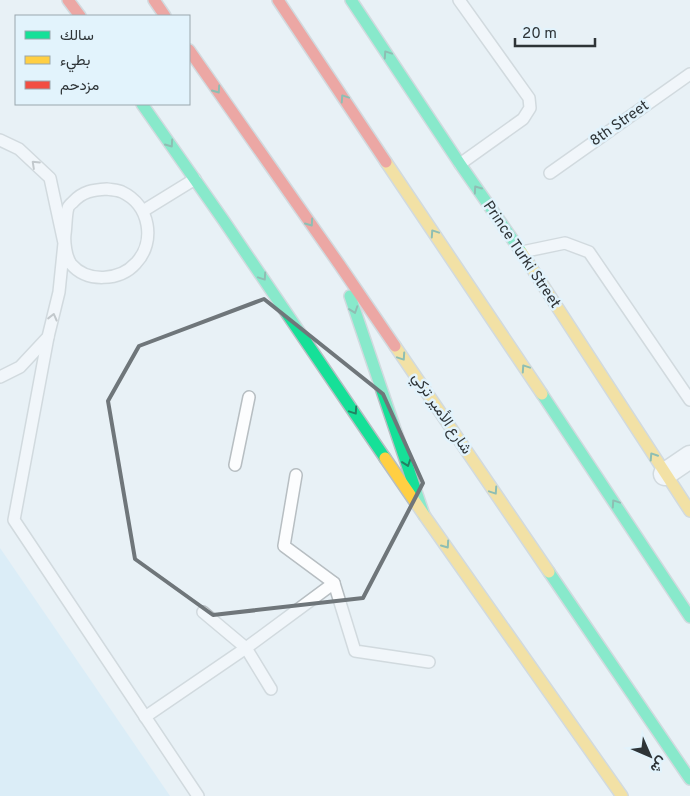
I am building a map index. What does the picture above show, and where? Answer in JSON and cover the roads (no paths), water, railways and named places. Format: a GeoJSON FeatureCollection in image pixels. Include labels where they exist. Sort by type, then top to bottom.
{"type":"FeatureCollection","features":[{"type":"Feature","properties":{"kind":"main road"},"geometry":{"type":"LineString","coordinates":[[68,0],[79,15]]}},
{"type":"Feature","properties":{"kind":"main road"},"geometry":{"type":"LineString","coordinates":[[154,0],[164,15]]}},
{"type":"Feature","properties":{"kind":"main road"},"geometry":{"type":"LineString","coordinates":[[278,0],[690,617]]}},
{"type":"Feature","properties":{"kind":"main road","name":"Prince Turki Street"},"geometry":{"type":"LineString","coordinates":[[351,0],[521,252],[690,511]]}},
{"type":"Feature","properties":{"kind":"main road","name":"شارع الأمير تركي"},"geometry":{"type":"LineString","coordinates":[[190,51],[339,264],[690,779]]}},
{"type":"Feature","properties":{"kind":"main road"},"geometry":{"type":"LineString","coordinates":[[143,105],[424,515],[622,796]]}},
{"type":"Feature","properties":{"kind":"main road"},"geometry":{"type":"LineString","coordinates":[[339,264],[424,515]]}},
{"type":"Feature","properties":{"kind":"main road"},"geometry":{"type":"LineString","coordinates":[[630,525],[690,601]]}},
{"type":"Feature","properties":{"kind":"street"},"geometry":{"type":"LineString","coordinates":[[665,474],[690,457]]}},
{"type":"Feature","properties":{"kind":"lane"},"geometry":{"type":"LineString","coordinates":[[459,0],[529,98],[530,108],[523,119],[460,164]]}},
{"type":"Feature","properties":{"kind":"lane","name":"8th Street"},"geometry":{"type":"LineString","coordinates":[[550,173],[690,74]]}},
{"type":"Feature","properties":{"kind":"lane"},"geometry":{"type":"LineString","coordinates":[[0,140],[20,148],[50,178],[64,243],[70,263],[82,272],[96,277],[111,278],[124,273],[136,264],[144,253],[148,239],[148,225],[143,211],[134,200],[122,192],[107,189],[92,190],[78,196],[68,207],[64,243],[58,292],[14,520],[198,796]]}},
{"type":"Feature","properties":{"kind":"lane"},"geometry":{"type":"LineString","coordinates":[[143,211],[195,179]]}},
{"type":"Feature","properties":{"kind":"lane"},"geometry":{"type":"LineString","coordinates":[[521,252],[565,243],[589,252],[690,400]]}},
{"type":"Feature","properties":{"kind":"lane"},"geometry":{"type":"LineString","coordinates":[[0,377],[20,367],[48,337]]}},
{"type":"Feature","properties":{"kind":"lane"},"geometry":{"type":"LineString","coordinates":[[236,465],[249,397]]}},
{"type":"Feature","properties":{"kind":"lane"},"geometry":{"type":"LineString","coordinates":[[296,476],[284,546],[334,583],[355,652],[429,662]]}},
{"type":"Feature","properties":{"kind":"lane"},"geometry":{"type":"LineString","coordinates":[[145,717],[246,648],[334,583]]}},
{"type":"Feature","properties":{"kind":"lane"},"geometry":{"type":"LineString","coordinates":[[203,612],[246,648],[271,689]]}}]}
